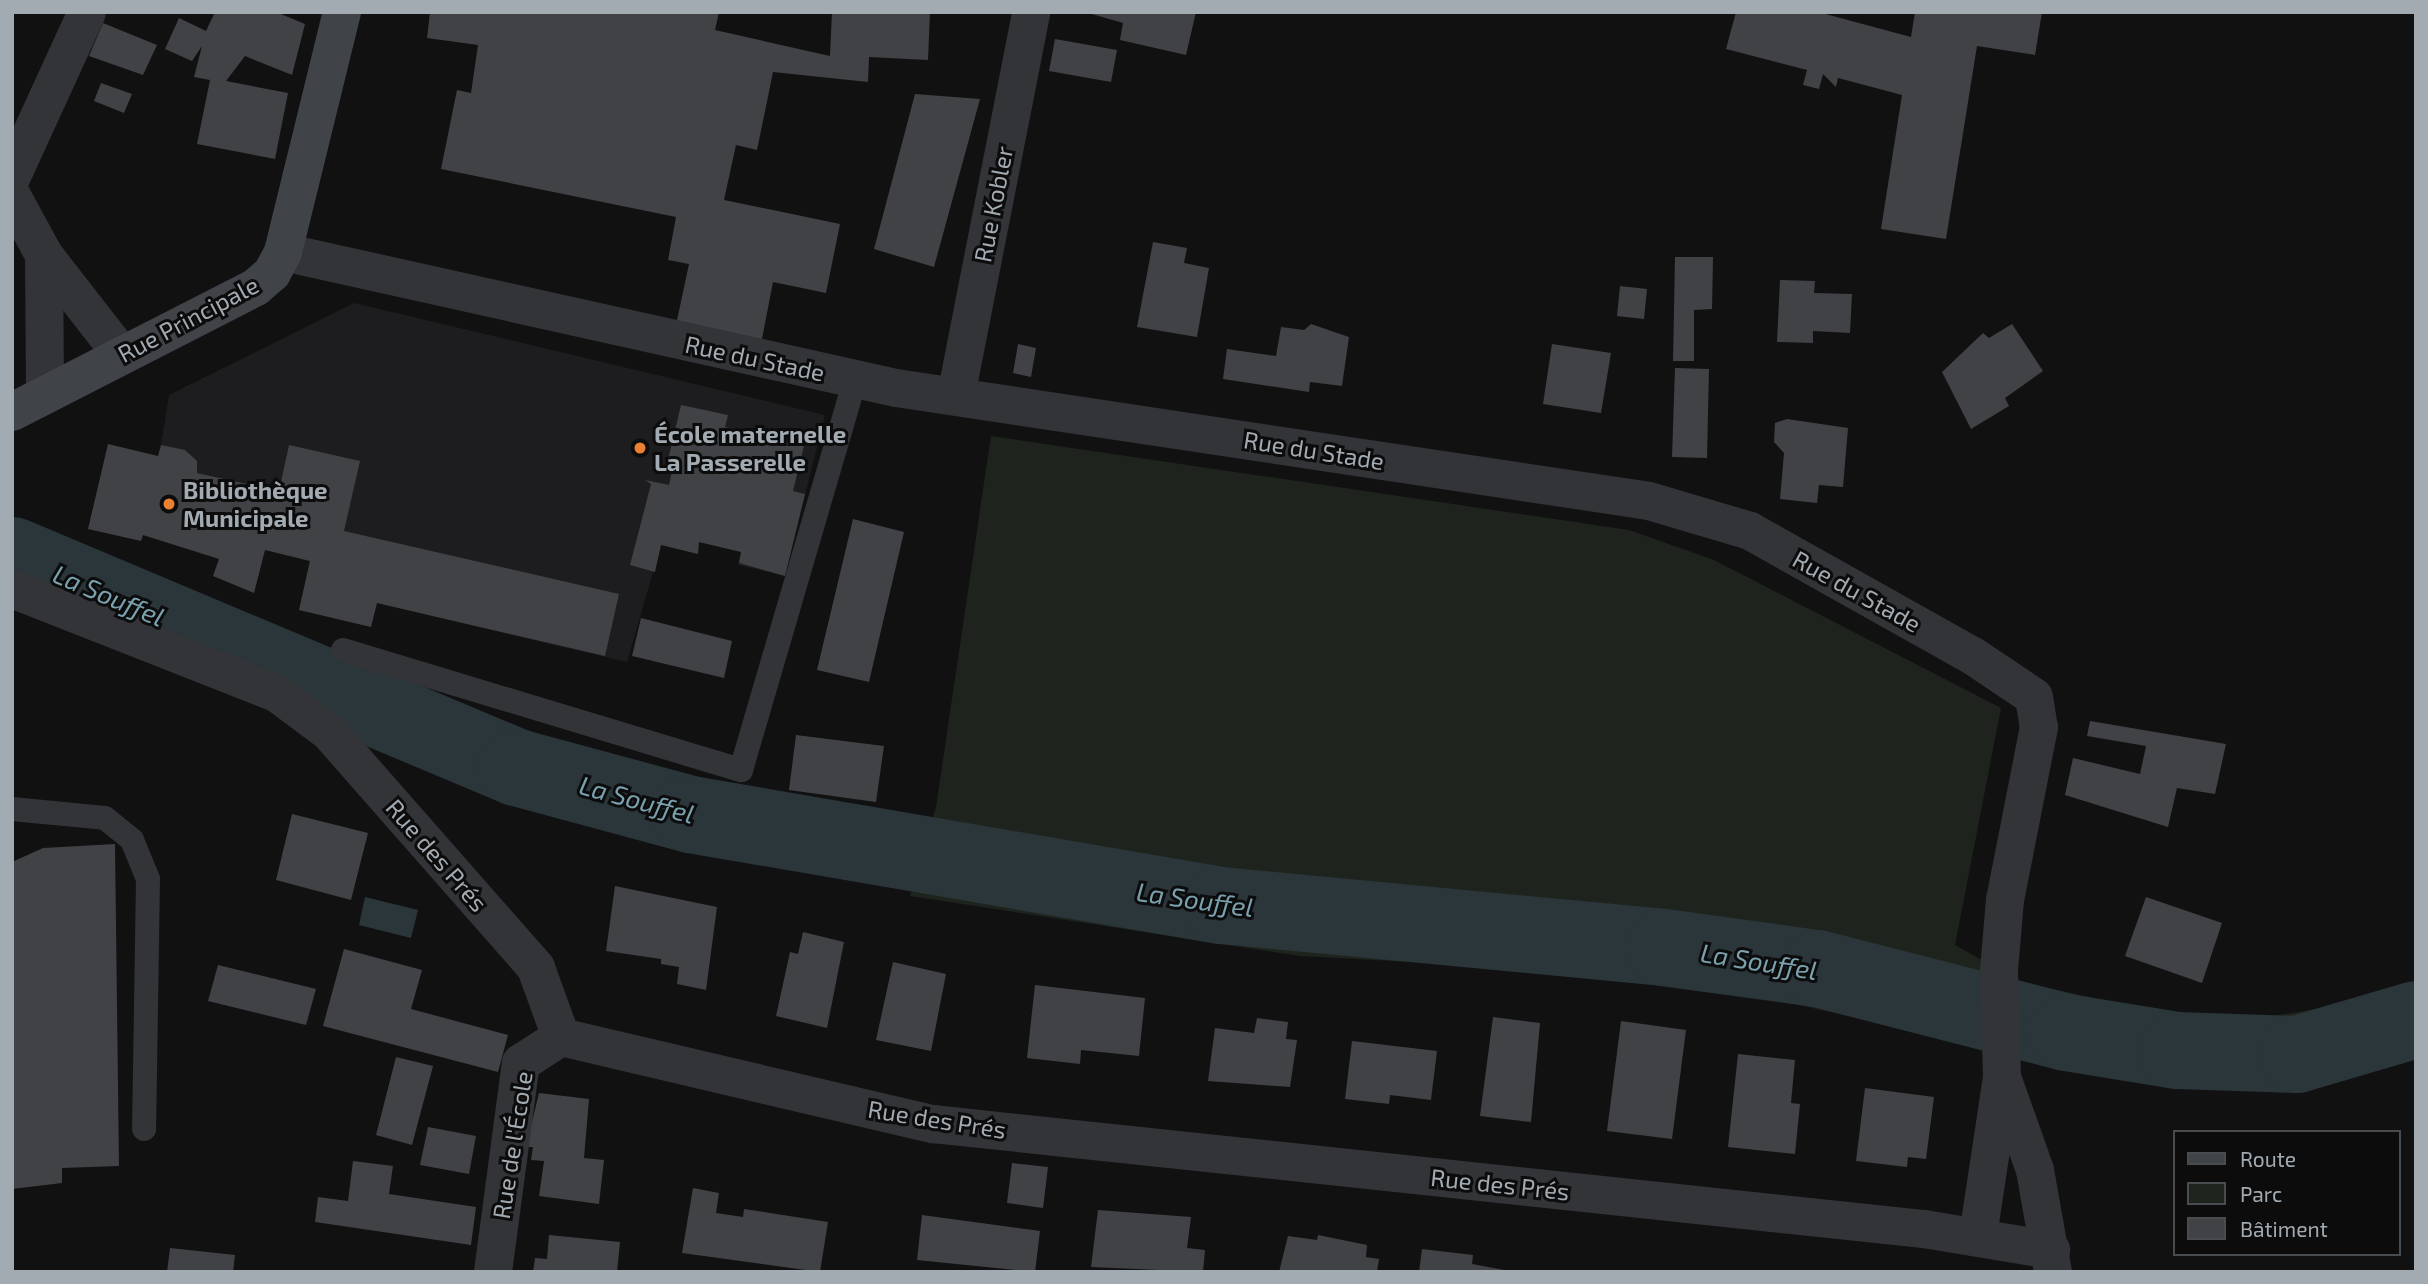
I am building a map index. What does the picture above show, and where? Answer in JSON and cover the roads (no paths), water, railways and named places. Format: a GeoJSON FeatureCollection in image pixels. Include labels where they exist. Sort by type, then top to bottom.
{"type":"FeatureCollection","features":[{"type":"Feature","properties":{"kind":"street"},"geometry":{"type":"LineString","coordinates":[[12,176],[87,12]]}},
{"type":"Feature","properties":{"kind":"street","name":"Rue Principale"},"geometry":{"type":"LineString","coordinates":[[12,412],[256,287],[283,252],[342,12]]}},
{"type":"Feature","properties":{"kind":"street","name":"Rue Kobler"},"geometry":{"type":"LineString","coordinates":[[956,396],[1031,12]]}},
{"type":"Feature","properties":{"kind":"street"},"geometry":{"type":"LineString","coordinates":[[12,197],[44,255],[121,354]]}},
{"type":"Feature","properties":{"kind":"street","name":"Rue du Stade"},"geometry":{"type":"LineString","coordinates":[[283,252],[855,380],[1648,501],[1750,531],[1973,656],[2034,697],[2039,727],[2005,900],[1999,970],[2002,1077]]}},
{"type":"Feature","properties":{"kind":"street"},"geometry":{"type":"LineString","coordinates":[[44,255],[45,394]]}},
{"type":"Feature","properties":{"kind":"street","name":"Rue des Prés"},"geometry":{"type":"LineString","coordinates":[[12,589],[278,694],[329,732],[536,968],[561,1037],[933,1124],[1978,1236],[2052,1261]]}},
{"type":"Feature","properties":{"kind":"street","name":"Rue de l'École"},"geometry":{"type":"LineString","coordinates":[[493,1272],[521,1063],[561,1037]]}},
{"type":"Feature","properties":{"kind":"street"},"geometry":{"type":"LineString","coordinates":[[1978,1236],[2002,1077]]}},
{"type":"Feature","properties":{"kind":"street"},"geometry":{"type":"LineString","coordinates":[[2002,1077],[2024,1128],[2052,1261]]}},
{"type":"Feature","properties":{"kind":"lane"},"geometry":{"type":"LineString","coordinates":[[343,650],[741,770],[855,380]]}},
{"type":"Feature","properties":{"kind":"lane"},"geometry":{"type":"LineString","coordinates":[[12,809],[105,818],[132,840],[148,879],[144,1129]]}},
{"type":"Feature","properties":{"kind":"waterway","name":"La Souffel"},"geometry":{"type":"LineString","coordinates":[[12,555],[516,767],[690,814],[1220,905],[1663,947],[1817,968],[2066,1032],[2177,1050],[2296,1054],[2416,1019]]}},
{"type":"Feature","properties":{"kind":"place","name":"École maternelle La Passerelle"},"geometry":{"type":"Point","coordinates":[640,448]}},
{"type":"Feature","properties":{"kind":"place","name":"Bibliothèque Municipale"},"geometry":{"type":"Point","coordinates":[169,504]}}]}
